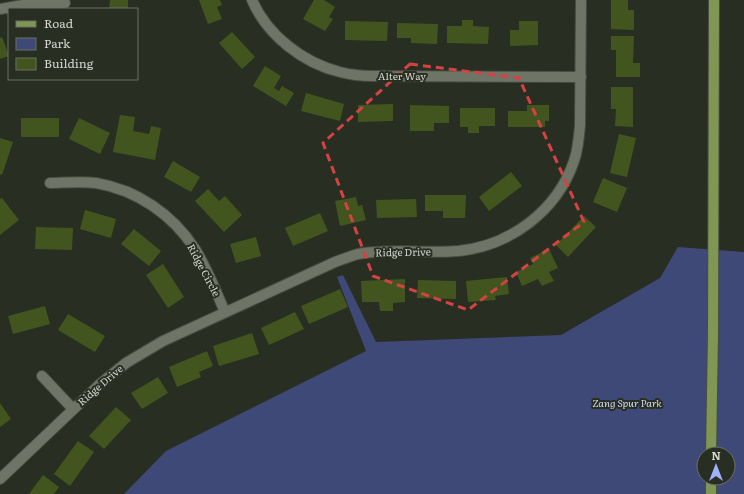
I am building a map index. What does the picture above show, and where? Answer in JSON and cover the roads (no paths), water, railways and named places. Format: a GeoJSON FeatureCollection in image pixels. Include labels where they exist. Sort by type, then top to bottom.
{"type":"FeatureCollection","features":[{"type":"Feature","properties":{"kind":"main road"},"geometry":{"type":"LineString","coordinates":[[711,446],[714,0]]}},
{"type":"Feature","properties":{"kind":"street","name":"Alter Way"},"geometry":{"type":"LineString","coordinates":[[252,0],[262,18],[285,44],[311,61],[326,68],[340,72],[373,76],[581,77]]}},
{"type":"Feature","properties":{"kind":"street","name":"Ridge Drive"},"geometry":{"type":"LineString","coordinates":[[0,479],[99,384],[126,363],[163,341],[335,262],[358,254],[382,252],[457,251],[475,249],[490,245],[516,232],[540,214],[553,200],[565,181],[572,165],[579,138],[581,0]]}},
{"type":"Feature","properties":{"kind":"street"},"geometry":{"type":"LineString","coordinates":[[0,9],[23,5],[65,3]]}},
{"type":"Feature","properties":{"kind":"street","name":"Ridge Circle"},"geometry":{"type":"LineString","coordinates":[[50,183],[94,183],[112,187],[137,196],[155,207],[167,216],[182,231],[195,250],[226,312]]}},
{"type":"Feature","properties":{"kind":"street","name":"Ridge Drive"},"geometry":{"type":"LineString","coordinates":[[42,376],[73,409]]}},
{"type":"Feature","properties":{"kind":"park label","name":"Zang Spur Park"},"geometry":{"type":"Point","coordinates":[627,403]}}]}
